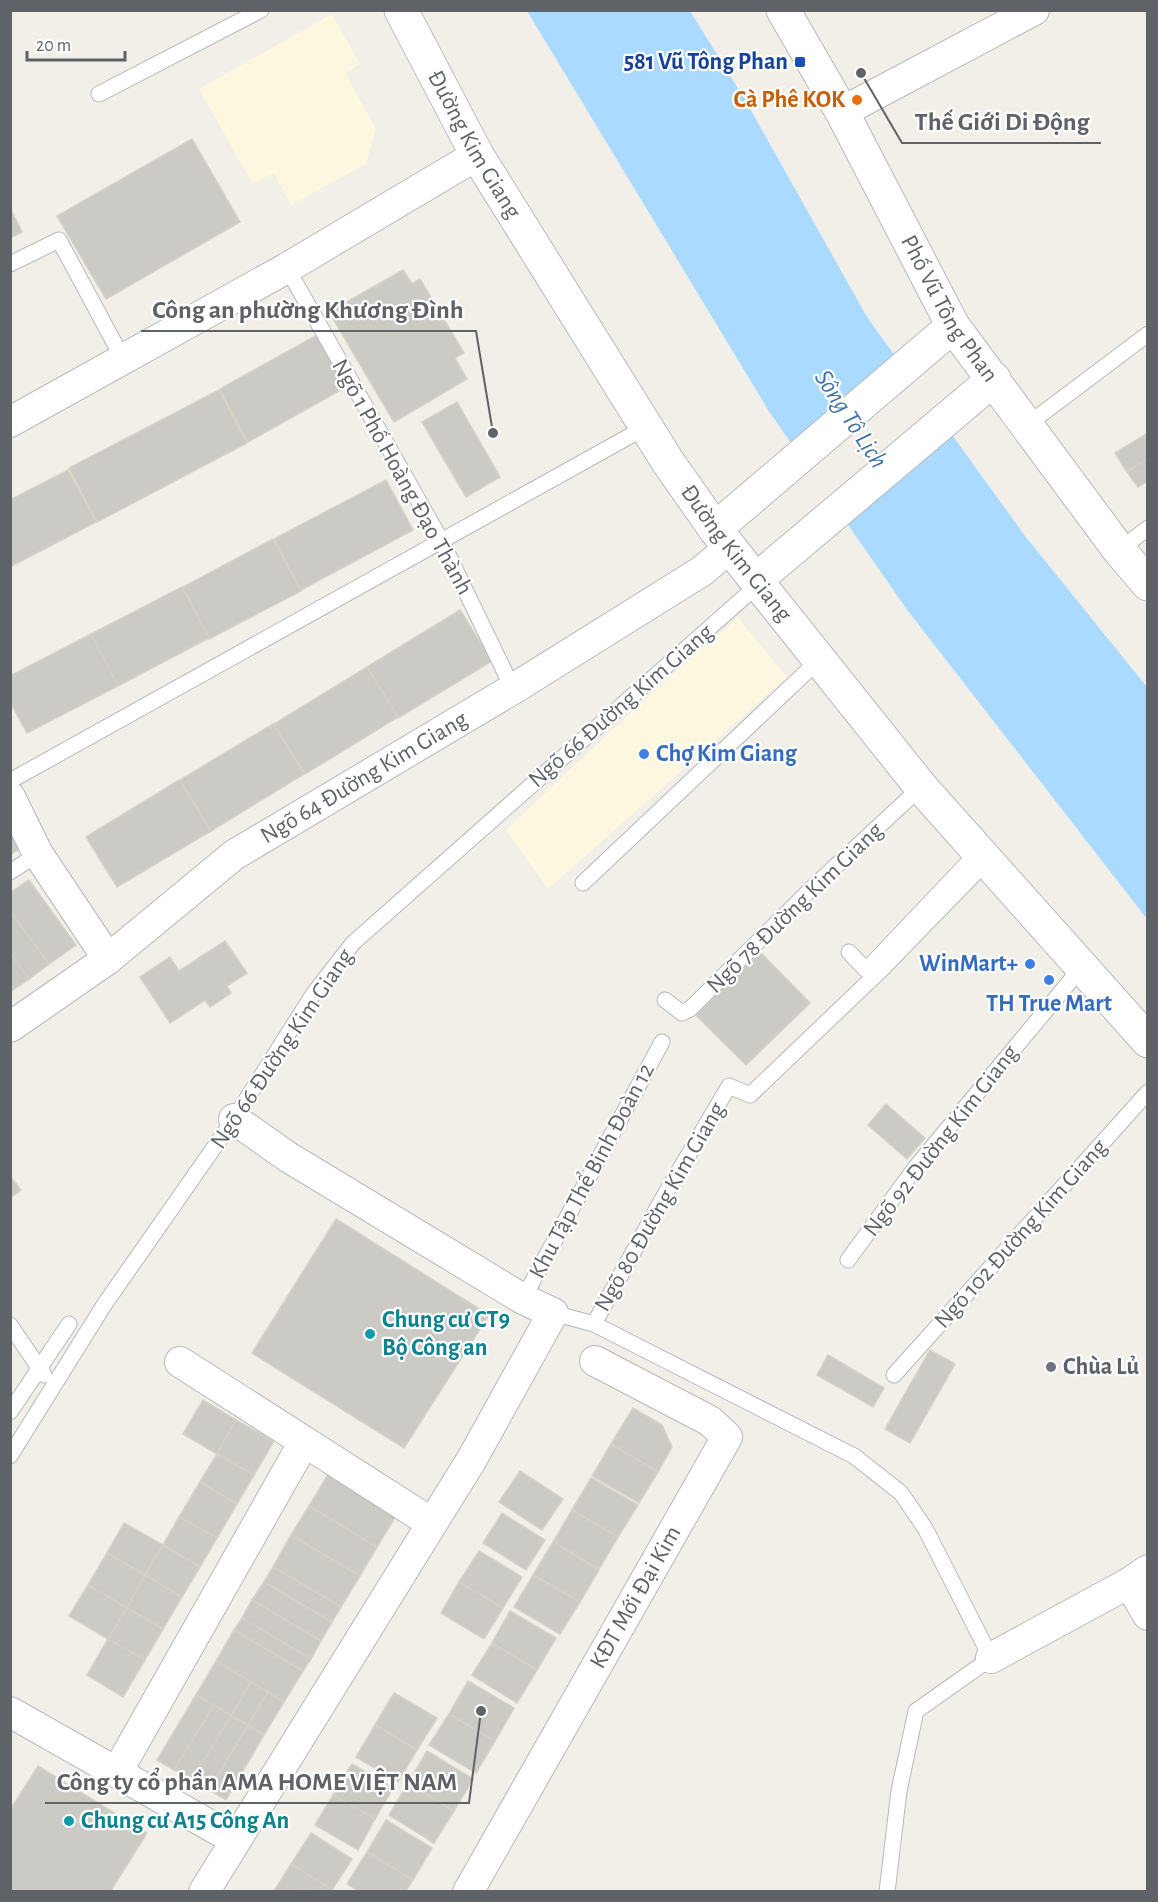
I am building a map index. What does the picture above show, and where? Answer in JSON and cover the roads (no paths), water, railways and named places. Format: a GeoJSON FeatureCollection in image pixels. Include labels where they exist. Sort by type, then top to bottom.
{"type":"FeatureCollection","features":[{"type":"Feature","properties":{"kind":"main road","name":"Đường Kim Giang"},"geometry":{"type":"LineString","coordinates":[[401,10],[477,155],[646,427],[722,538],[921,787],[1148,1041]]}},
{"type":"Feature","properties":{"kind":"main road","name":"Phố Vũ Tông Phan"},"geometry":{"type":"LineString","coordinates":[[783,10],[842,112],[953,326],[1119,550],[1148,584]]}},
{"type":"Feature","properties":{"kind":"main road"},"geometry":{"type":"LineString","coordinates":[[722,538],[776,477],[953,326]]}},
{"type":"Feature","properties":{"kind":"main road"},"geometry":{"type":"LineString","coordinates":[[758,582],[817,526],[994,379]]}},
{"type":"Feature","properties":{"kind":"street"},"geometry":{"type":"LineString","coordinates":[[842,112],[1000,19],[1034,10]]}},
{"type":"Feature","properties":{"kind":"street"},"geometry":{"type":"LineString","coordinates":[[10,422],[287,268],[477,155]]}},
{"type":"Feature","properties":{"kind":"street","name":"Ngõ 64 Đường Kim Giang"},"geometry":{"type":"LineString","coordinates":[[10,1027],[108,959],[234,855],[513,688],[702,571],[722,538]]}},
{"type":"Feature","properties":{"kind":"street"},"geometry":{"type":"LineString","coordinates":[[10,797],[38,854],[108,959]]}},
{"type":"Feature","properties":{"kind":"street"},"geometry":{"type":"LineString","coordinates":[[204,1892],[234,1839],[430,1522],[472,1459],[553,1313],[523,1299],[288,1157],[234,1119]]}},
{"type":"Feature","properties":{"kind":"street","name":"KĐT Mới Đại Kim"},"geometry":{"type":"LineString","coordinates":[[468,1892],[727,1437],[710,1421],[595,1361]]}},
{"type":"Feature","properties":{"kind":"street"},"geometry":{"type":"LineString","coordinates":[[180,1362],[430,1522]]}},
{"type":"Feature","properties":{"kind":"street"},"geometry":{"type":"LineString","coordinates":[[117,1772],[304,1442]]}},
{"type":"Feature","properties":{"kind":"street"},"geometry":{"type":"LineString","coordinates":[[991,1658],[1138,1577],[1148,1615]]}},
{"type":"Feature","properties":{"kind":"street"},"geometry":{"type":"LineString","coordinates":[[10,1712],[234,1839]]}},
{"type":"Feature","properties":{"kind":"lane"},"geometry":{"type":"LineString","coordinates":[[99,94],[261,10]]}},
{"type":"Feature","properties":{"kind":"lane"},"geometry":{"type":"LineString","coordinates":[[10,264],[59,240],[123,359]]}},
{"type":"Feature","properties":{"kind":"lane","name":"Ngõ 1 Phố Hoàng Đạo Thành"},"geometry":{"type":"LineString","coordinates":[[287,268],[442,542],[513,688]]}},
{"type":"Feature","properties":{"kind":"lane"},"geometry":{"type":"LineString","coordinates":[[1027,425],[1148,334]]}},
{"type":"Feature","properties":{"kind":"lane"},"geometry":{"type":"LineString","coordinates":[[10,780],[646,427]]}},
{"type":"Feature","properties":{"kind":"lane"},"geometry":{"type":"LineString","coordinates":[[1119,550],[1148,528]]}},
{"type":"Feature","properties":{"kind":"lane","name":"Ngõ 66 Đường Kim Giang"},"geometry":{"type":"LineString","coordinates":[[10,1456],[52,1385],[104,1305],[234,1119],[314,993],[352,943],[758,582]]}},
{"type":"Feature","properties":{"kind":"lane"},"geometry":{"type":"LineString","coordinates":[[583,883],[818,661]]}},
{"type":"Feature","properties":{"kind":"lane","name":"Ngõ 78 Đường Kim Giang"},"geometry":{"type":"LineString","coordinates":[[665,1000],[682,1013],[690,1009],[810,890],[921,787]]}},
{"type":"Feature","properties":{"kind":"lane"},"geometry":{"type":"LineString","coordinates":[[10,872],[38,854]]}},
{"type":"Feature","properties":{"kind":"lane"},"geometry":{"type":"LineString","coordinates":[[849,952],[866,970],[983,856]]}},
{"type":"Feature","properties":{"kind":"lane","name":"Ngõ 80 Đường Kim Giang"},"geometry":{"type":"LineString","coordinates":[[594,1324],[660,1203],[729,1086],[750,1095],[882,969],[983,856]]}},
{"type":"Feature","properties":{"kind":"lane","name":"Ngõ 92 Đường Kim Giang"},"geometry":{"type":"LineString","coordinates":[[848,1260],[915,1168],[1081,968]]}},
{"type":"Feature","properties":{"kind":"lane","name":"Khu Tập Thể Binh Đoàn 12"},"geometry":{"type":"LineString","coordinates":[[523,1299],[662,1042]]}},
{"type":"Feature","properties":{"kind":"lane","name":"Ngõ 102 Đường Kim Giang"},"geometry":{"type":"LineString","coordinates":[[894,1375],[1148,1092]]}},
{"type":"Feature","properties":{"kind":"lane"},"geometry":{"type":"LineString","coordinates":[[553,1313],[594,1324],[854,1455],[901,1493],[925,1528],[991,1658],[916,1711],[899,1791],[887,1892]]}},
{"type":"Feature","properties":{"kind":"lane"},"geometry":{"type":"LineString","coordinates":[[10,1413],[69,1324]]}},
{"type":"Feature","properties":{"kind":"lane"},"geometry":{"type":"LineString","coordinates":[[10,1325],[39,1370],[52,1385]]}},
{"type":"Feature","properties":{"kind":"water","name":"Sông Tô Lịch"},"geometry":{"type":"Polygon","coordinates":[[[527,11],[690,11],[744,98],[867,317],[1025,536],[1147,687],[1147,919],[908,611],[770,413],[527,11]]]}},
{"type":"Feature","properties":{"kind":"place","name":"581 Vũ Tông Phan"},"geometry":{"type":"Point","coordinates":[800,62]}},
{"type":"Feature","properties":{"kind":"place","name":"Thế Giới Di Động"},"geometry":{"type":"Point","coordinates":[861,73]}},
{"type":"Feature","properties":{"kind":"place","name":"Cà Phê KOK"},"geometry":{"type":"Point","coordinates":[857,100]}},
{"type":"Feature","properties":{"kind":"place","name":"Công an phường Khương Đình"},"geometry":{"type":"Point","coordinates":[493,433]}},
{"type":"Feature","properties":{"kind":"place","name":"Chợ Kim Giang"},"geometry":{"type":"Point","coordinates":[644,754]}},
{"type":"Feature","properties":{"kind":"place","name":"WinMart+"},"geometry":{"type":"Point","coordinates":[1030,964]}},
{"type":"Feature","properties":{"kind":"place","name":"TH True Mart"},"geometry":{"type":"Point","coordinates":[1049,980]}},
{"type":"Feature","properties":{"kind":"place","name":"Chung cư CT9 Bộ Công an"},"geometry":{"type":"Point","coordinates":[370,1334]}},
{"type":"Feature","properties":{"kind":"place","name":"Chùa Lủ"},"geometry":{"type":"Point","coordinates":[1051,1367]}},
{"type":"Feature","properties":{"kind":"place","name":"Công ty cổ phần AMA HOME VIỆT NAM"},"geometry":{"type":"Point","coordinates":[481,1711]}},
{"type":"Feature","properties":{"kind":"place","name":"Chung cư A15 Công An"},"geometry":{"type":"Point","coordinates":[69,1821]}}]}
